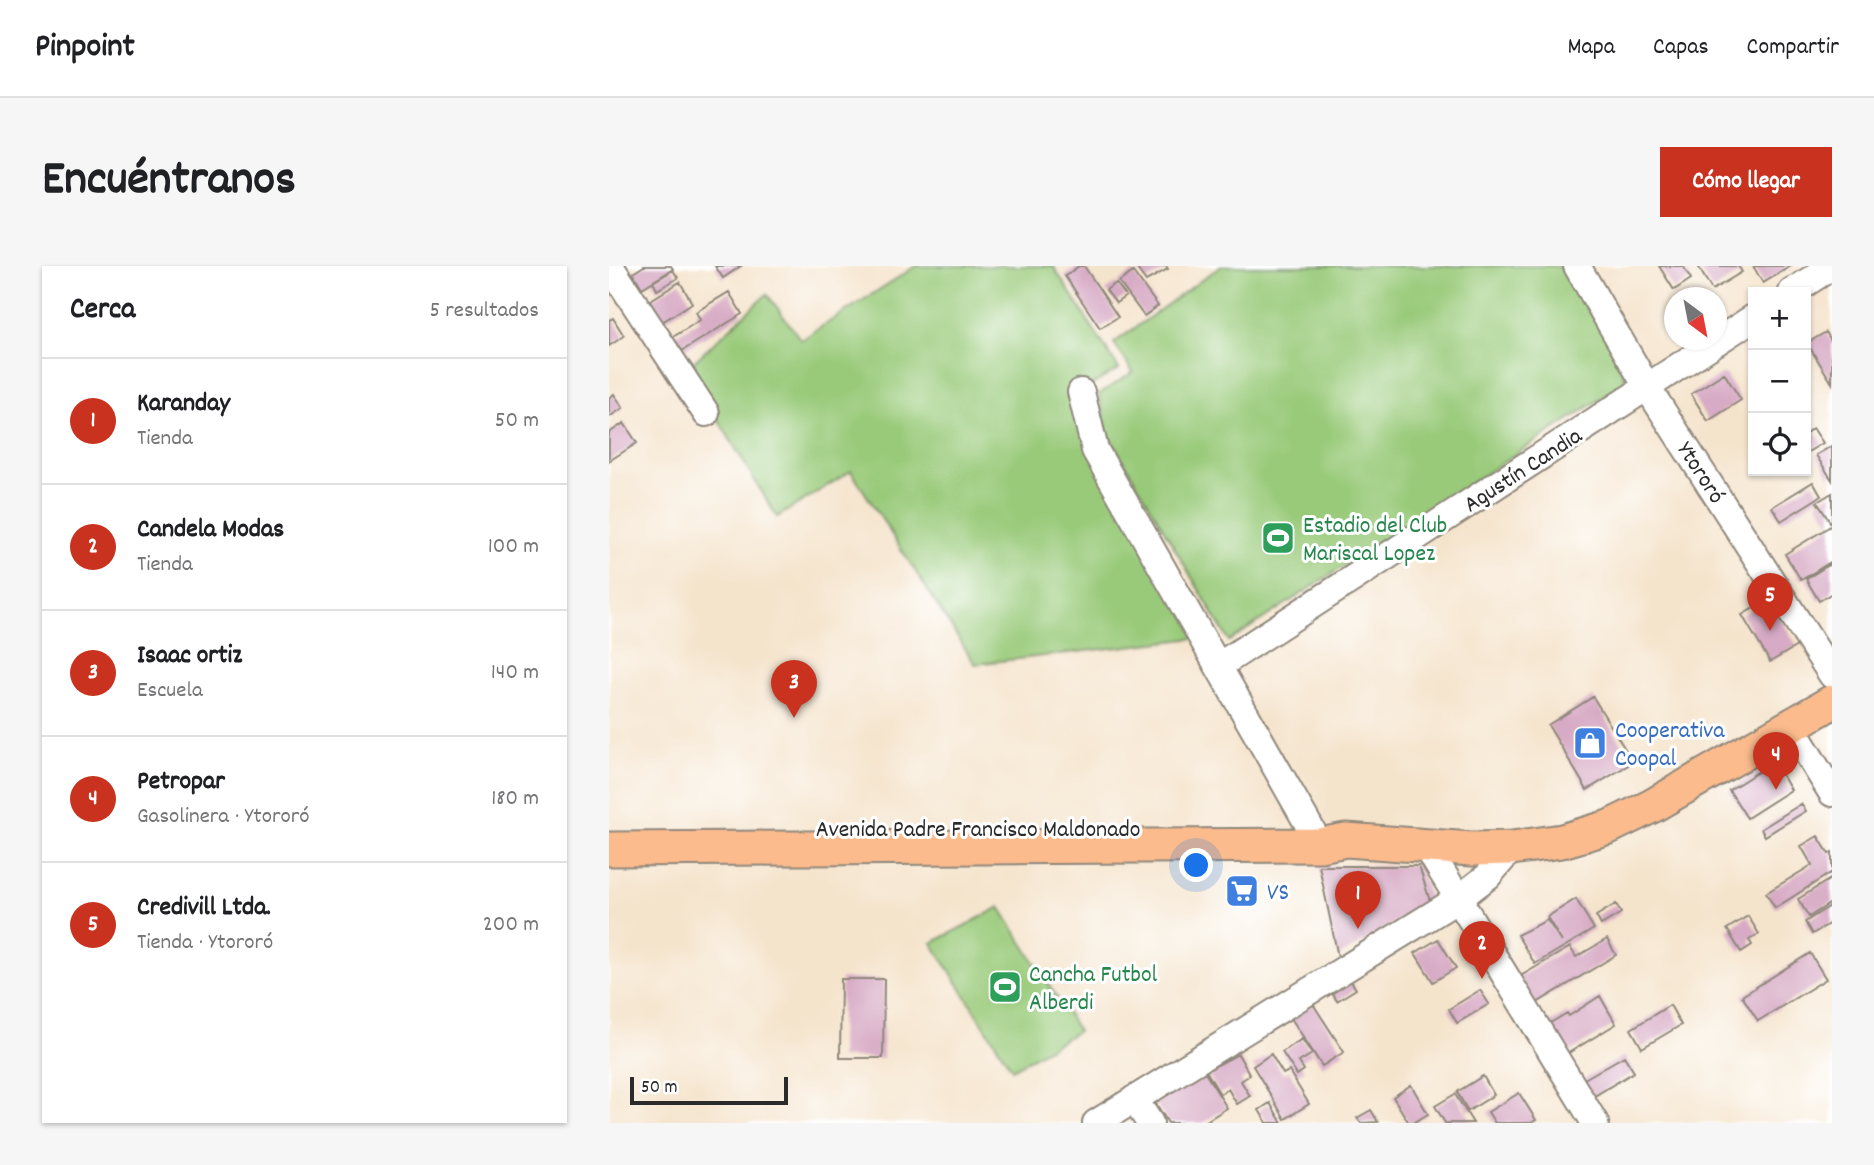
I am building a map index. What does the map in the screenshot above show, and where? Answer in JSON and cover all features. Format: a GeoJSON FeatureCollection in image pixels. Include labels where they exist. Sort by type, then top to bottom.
{"type":"FeatureCollection","features":[{"type":"Feature","properties":{"kind":"main road","name":"Avenida Padre Francisco Maldonado"},"geometry":{"type":"LineString","coordinates":[[609,828],[1326,838],[1472,849],[1512,848],[1562,841],[1609,827],[1652,806],[1832,702]]}},
{"type":"Feature","properties":{"kind":"main road","name":"Avenida Padre Francisco Maldonado"},"geometry":{"type":"LineString","coordinates":[[609,849],[1326,838]]}},
{"type":"Feature","properties":{"kind":"street"},"geometry":{"type":"LineString","coordinates":[[610,266],[706,413]]}},
{"type":"Feature","properties":{"kind":"street","name":"Ytororó"},"geometry":{"type":"LineString","coordinates":[[1577,266],[1647,387],[1832,675]]}},
{"type":"Feature","properties":{"kind":"street"},"geometry":{"type":"LineString","coordinates":[[1801,287],[1832,267]]}},
{"type":"Feature","properties":{"kind":"street","name":"Agustín Candia"},"geometry":{"type":"LineString","coordinates":[[1220,665],[1748,321]]}},
{"type":"Feature","properties":{"kind":"street"},"geometry":{"type":"LineString","coordinates":[[1081,393],[1095,450],[1220,665],[1326,838]]}},
{"type":"Feature","properties":{"kind":"street"},"geometry":{"type":"LineString","coordinates":[[1790,725],[1832,793]]}},
{"type":"Feature","properties":{"kind":"street"},"geometry":{"type":"LineString","coordinates":[[1425,844],[1595,1123]]}},
{"type":"Feature","properties":{"kind":"street"},"geometry":{"type":"LineString","coordinates":[[1096,1123],[1458,899],[1488,876],[1512,848]]}},
{"type":"Feature","properties":{"kind":"street"},"geometry":{"type":"LineString","coordinates":[[1134,1099],[1150,1123]]}},
{"type":"Feature","properties":{"kind":"green space"},"geometry":{"type":"Polygon","coordinates":[[[916,266],[1053,266],[1119,369],[1076,394],[1196,638],[975,664],[851,471],[777,517],[687,368],[767,294],[801,340],[916,266]]]}},
{"type":"Feature","properties":{"kind":"green space","name":"Estadio del Club Mariscal Lopez"},"geometry":{"type":"Polygon","coordinates":[[[1221,266],[1559,266],[1620,357],[1625,383],[1229,641],[1108,434],[1099,394],[1133,372],[1114,343],[1221,266]]]}},
{"type":"Feature","properties":{"kind":"green space","name":"Cancha Futbol Alberdi"},"geometry":{"type":"Polygon","coordinates":[[[1000,907],[1078,1031],[1012,1069],[932,943],[1000,907]]]}},
{"type":"Feature","properties":{"kind":"building"},"geometry":{"type":"Polygon","coordinates":[[[644,266],[671,266],[673,269],[642,288],[633,273],[644,266]]]}},
{"type":"Feature","properties":{"kind":"building"},"geometry":{"type":"Polygon","coordinates":[[[715,266],[741,266],[723,278],[715,266]]]}},
{"type":"Feature","properties":{"kind":"building"},"geometry":{"type":"Polygon","coordinates":[[[1079,266],[1084,266],[1118,317],[1100,328],[1065,276],[1079,266]]]}},
{"type":"Feature","properties":{"kind":"building"},"geometry":{"type":"Polygon","coordinates":[[[1135,266],[1166,266],[1168,269],[1146,281],[1135,266]]]}},
{"type":"Feature","properties":{"kind":"building"},"geometry":{"type":"Polygon","coordinates":[[[1659,266],[1683,266],[1691,279],[1679,287],[1672,287],[1659,266]]]}},
{"type":"Feature","properties":{"kind":"building"},"geometry":{"type":"Polygon","coordinates":[[[1738,266],[1742,272],[1717,287],[1710,287],[1699,268],[1738,266]]]}},
{"type":"Feature","properties":{"kind":"building"},"geometry":{"type":"Polygon","coordinates":[[[1753,266],[1791,266],[1763,283],[1753,266]]]}},
{"type":"Feature","properties":{"kind":"building"},"geometry":{"type":"Polygon","coordinates":[[[673,270],[678,278],[657,290],[653,282],[673,270]]]}},
{"type":"Feature","properties":{"kind":"building"},"geometry":{"type":"Polygon","coordinates":[[[1133,272],[1158,306],[1144,316],[1119,282],[1133,272]]]}},
{"type":"Feature","properties":{"kind":"building"},"geometry":{"type":"Polygon","coordinates":[[[680,282],[692,303],[662,322],[649,301],[680,282]]]}},
{"type":"Feature","properties":{"kind":"building"},"geometry":{"type":"Polygon","coordinates":[[[1116,283],[1126,296],[1116,303],[1106,290],[1116,283]]]}},
{"type":"Feature","properties":{"kind":"building"},"geometry":{"type":"Polygon","coordinates":[[[729,292],[742,314],[682,351],[673,337],[700,320],[696,312],[729,292]]]}},
{"type":"Feature","properties":{"kind":"building"},"geometry":{"type":"Polygon","coordinates":[[[613,318],[624,336],[609,346],[609,320],[613,318]]]}},
{"type":"Feature","properties":{"kind":"building"},"geometry":{"type":"Polygon","coordinates":[[[1826,332],[1832,342],[1832,383],[1811,349],[1811,341],[1826,332]]]}},
{"type":"Feature","properties":{"kind":"building"},"geometry":{"type":"Polygon","coordinates":[[[1724,373],[1741,400],[1708,421],[1691,394],[1724,373]]]}},
{"type":"Feature","properties":{"kind":"building"},"geometry":{"type":"Polygon","coordinates":[[[614,394],[623,408],[609,417],[609,398],[614,394]]]}},
{"type":"Feature","properties":{"kind":"building"},"geometry":{"type":"Polygon","coordinates":[[[624,423],[637,443],[609,461],[609,433],[624,423]]]}},
{"type":"Feature","properties":{"kind":"building"},"geometry":{"type":"Polygon","coordinates":[[[1813,428],[1823,443],[1811,450],[1813,428]]]}},
{"type":"Feature","properties":{"kind":"building"},"geometry":{"type":"Polygon","coordinates":[[[1832,446],[1832,480],[1816,455],[1832,446]]]}},
{"type":"Feature","properties":{"kind":"building"},"geometry":{"type":"Polygon","coordinates":[[[1813,482],[1821,496],[1781,521],[1772,507],[1813,482]]]}},
{"type":"Feature","properties":{"kind":"building"},"geometry":{"type":"Polygon","coordinates":[[[1832,493],[1832,525],[1817,502],[1832,493]]]}},
{"type":"Feature","properties":{"kind":"building"},"geometry":{"type":"Polygon","coordinates":[[[1832,525],[1832,561],[1801,580],[1785,554],[1832,525]]]}},
{"type":"Feature","properties":{"kind":"building"},"geometry":{"type":"Polygon","coordinates":[[[1832,563],[1832,593],[1819,601],[1806,579],[1832,563]]]}},
{"type":"Feature","properties":{"kind":"building"},"geometry":{"type":"Polygon","coordinates":[[[1769,599],[1797,646],[1770,662],[1742,615],[1769,599]]]}},
{"type":"Feature","properties":{"kind":"building","name":"Cooperativa Coopal"},"geometry":{"type":"Polygon","coordinates":[[[1593,697],[1633,762],[1587,790],[1548,725],[1593,697]]]}},
{"type":"Feature","properties":{"kind":"building"},"geometry":{"type":"Polygon","coordinates":[[[1774,762],[1791,790],[1747,818],[1729,790],[1774,762]]]}},
{"type":"Feature","properties":{"kind":"building"},"geometry":{"type":"Polygon","coordinates":[[[1801,804],[1806,811],[1765,836],[1761,829],[1801,804]]]}},
{"type":"Feature","properties":{"kind":"building"},"geometry":{"type":"Polygon","coordinates":[[[1818,836],[1829,854],[1832,852],[1832,872],[1775,908],[1766,893],[1812,865],[1801,846],[1818,836]]]}},
{"type":"Feature","properties":{"kind":"building"},"geometry":{"type":"Polygon","coordinates":[[[1319,866],[1419,866],[1430,901],[1338,957],[1319,866]]]}},
{"type":"Feature","properties":{"kind":"building"},"geometry":{"type":"Polygon","coordinates":[[[1832,878],[1832,902],[1809,917],[1798,899],[1832,878]]]}},
{"type":"Feature","properties":{"kind":"building"},"geometry":{"type":"Polygon","coordinates":[[[1576,899],[1594,929],[1535,964],[1517,935],[1547,920],[1562,942],[1547,917],[1576,899]]]}},
{"type":"Feature","properties":{"kind":"building"},"geometry":{"type":"Polygon","coordinates":[[[1616,904],[1621,913],[1601,925],[1596,916],[1616,904]]]}},
{"type":"Feature","properties":{"kind":"building"},"geometry":{"type":"Polygon","coordinates":[[[1832,905],[1832,922],[1812,934],[1805,922],[1832,905]]]}},
{"type":"Feature","properties":{"kind":"building"},"geometry":{"type":"Polygon","coordinates":[[[1748,916],[1759,934],[1749,940],[1752,945],[1741,952],[1727,929],[1748,916]]]}},
{"type":"Feature","properties":{"kind":"building"},"geometry":{"type":"Polygon","coordinates":[[[1438,939],[1456,968],[1433,982],[1415,953],[1438,939]]]}},
{"type":"Feature","properties":{"kind":"building"},"geometry":{"type":"Polygon","coordinates":[[[1607,939],[1616,955],[1535,1004],[1519,977],[1570,947],[1576,957],[1607,939]]]}},
{"type":"Feature","properties":{"kind":"building"},"geometry":{"type":"Polygon","coordinates":[[[1810,953],[1826,979],[1758,1021],[1742,996],[1810,953]]]}},
{"type":"Feature","properties":{"kind":"building"},"geometry":{"type":"Polygon","coordinates":[[[1345,972],[1356,989],[1337,1001],[1326,984],[1345,972]]]}},
{"type":"Feature","properties":{"kind":"building"},"geometry":{"type":"Polygon","coordinates":[[[841,979],[884,979],[883,1058],[840,1058],[841,979]]]}},
{"type":"Feature","properties":{"kind":"building"},"geometry":{"type":"Polygon","coordinates":[[[1480,990],[1489,1004],[1457,1023],[1449,1009],[1480,990]]]}},
{"type":"Feature","properties":{"kind":"building"},"geometry":{"type":"Polygon","coordinates":[[[1600,996],[1616,1024],[1565,1055],[1547,1025],[1567,1013],[1569,1016],[1600,996]]]}},
{"type":"Feature","properties":{"kind":"building"},"geometry":{"type":"Polygon","coordinates":[[[1313,1004],[1344,1052],[1322,1066],[1291,1018],[1313,1004]]]}},
{"type":"Feature","properties":{"kind":"building"},"geometry":{"type":"Polygon","coordinates":[[[1670,1005],[1681,1025],[1642,1048],[1631,1029],[1670,1005]]]}},
{"type":"Feature","properties":{"kind":"building"},"geometry":{"type":"Polygon","coordinates":[[[1302,1039],[1312,1054],[1299,1062],[1304,1070],[1297,1075],[1282,1052],[1302,1039]]]}},
{"type":"Feature","properties":{"kind":"building"},"geometry":{"type":"Polygon","coordinates":[[[1238,1054],[1250,1075],[1241,1081],[1250,1096],[1237,1104],[1228,1089],[1220,1094],[1206,1071],[1238,1054]]]}},
{"type":"Feature","properties":{"kind":"building"},"geometry":{"type":"Polygon","coordinates":[[[1271,1054],[1283,1074],[1289,1071],[1309,1104],[1285,1119],[1253,1066],[1271,1054]]]}},
{"type":"Feature","properties":{"kind":"building"},"geometry":{"type":"Polygon","coordinates":[[[1624,1056],[1634,1072],[1591,1098],[1581,1081],[1624,1056]]]}},
{"type":"Feature","properties":{"kind":"building"},"geometry":{"type":"Polygon","coordinates":[[[1204,1071],[1227,1108],[1203,1123],[1168,1123],[1155,1102],[1204,1071]]]}},
{"type":"Feature","properties":{"kind":"building"},"geometry":{"type":"Polygon","coordinates":[[[1483,1076],[1494,1095],[1468,1111],[1457,1092],[1483,1076]]]}},
{"type":"Feature","properties":{"kind":"building"},"geometry":{"type":"Polygon","coordinates":[[[1411,1085],[1428,1114],[1409,1123],[1393,1097],[1411,1085]]]}},
{"type":"Feature","properties":{"kind":"building"},"geometry":{"type":"Polygon","coordinates":[[[1519,1093],[1536,1120],[1531,1123],[1495,1123],[1488,1112],[1519,1093]]]}},
{"type":"Feature","properties":{"kind":"building"},"geometry":{"type":"Polygon","coordinates":[[[1455,1094],[1473,1123],[1445,1123],[1435,1106],[1455,1094]]]}},
{"type":"Feature","properties":{"kind":"building"},"geometry":{"type":"Polygon","coordinates":[[[1270,1103],[1282,1123],[1267,1123],[1259,1110],[1270,1103]]]}},
{"type":"Feature","properties":{"kind":"building"},"geometry":{"type":"Polygon","coordinates":[[[1371,1110],[1378,1122],[1361,1123],[1357,1118],[1371,1110]]]}},
{"type":"Feature","properties":{"kind":"place","name":"Estadio del Club Mariscal Lopez"},"geometry":{"type":"Point","coordinates":[1278,538]}},
{"type":"Feature","properties":{"kind":"place","name":"Credivill Ltda."},"geometry":{"type":"Point","coordinates":[1770,631]}},
{"type":"Feature","properties":{"kind":"place","name":"Isaac ortiz"},"geometry":{"type":"Point","coordinates":[794,718]}},
{"type":"Feature","properties":{"kind":"place","name":"Cooperativa Coopal"},"geometry":{"type":"Point","coordinates":[1590,743]}},
{"type":"Feature","properties":{"kind":"place","name":"Petropar"},"geometry":{"type":"Point","coordinates":[1776,790]}},
{"type":"Feature","properties":{"kind":"place","name":"VS"},"geometry":{"type":"Point","coordinates":[1242,891]}},
{"type":"Feature","properties":{"kind":"place","name":"Karanday"},"geometry":{"type":"Point","coordinates":[1358,929]}},
{"type":"Feature","properties":{"kind":"place","name":"Candela Modas"},"geometry":{"type":"Point","coordinates":[1482,979]}},
{"type":"Feature","properties":{"kind":"place","name":"Cancha Futbol Alberdi"},"geometry":{"type":"Point","coordinates":[1005,987]}}]}
